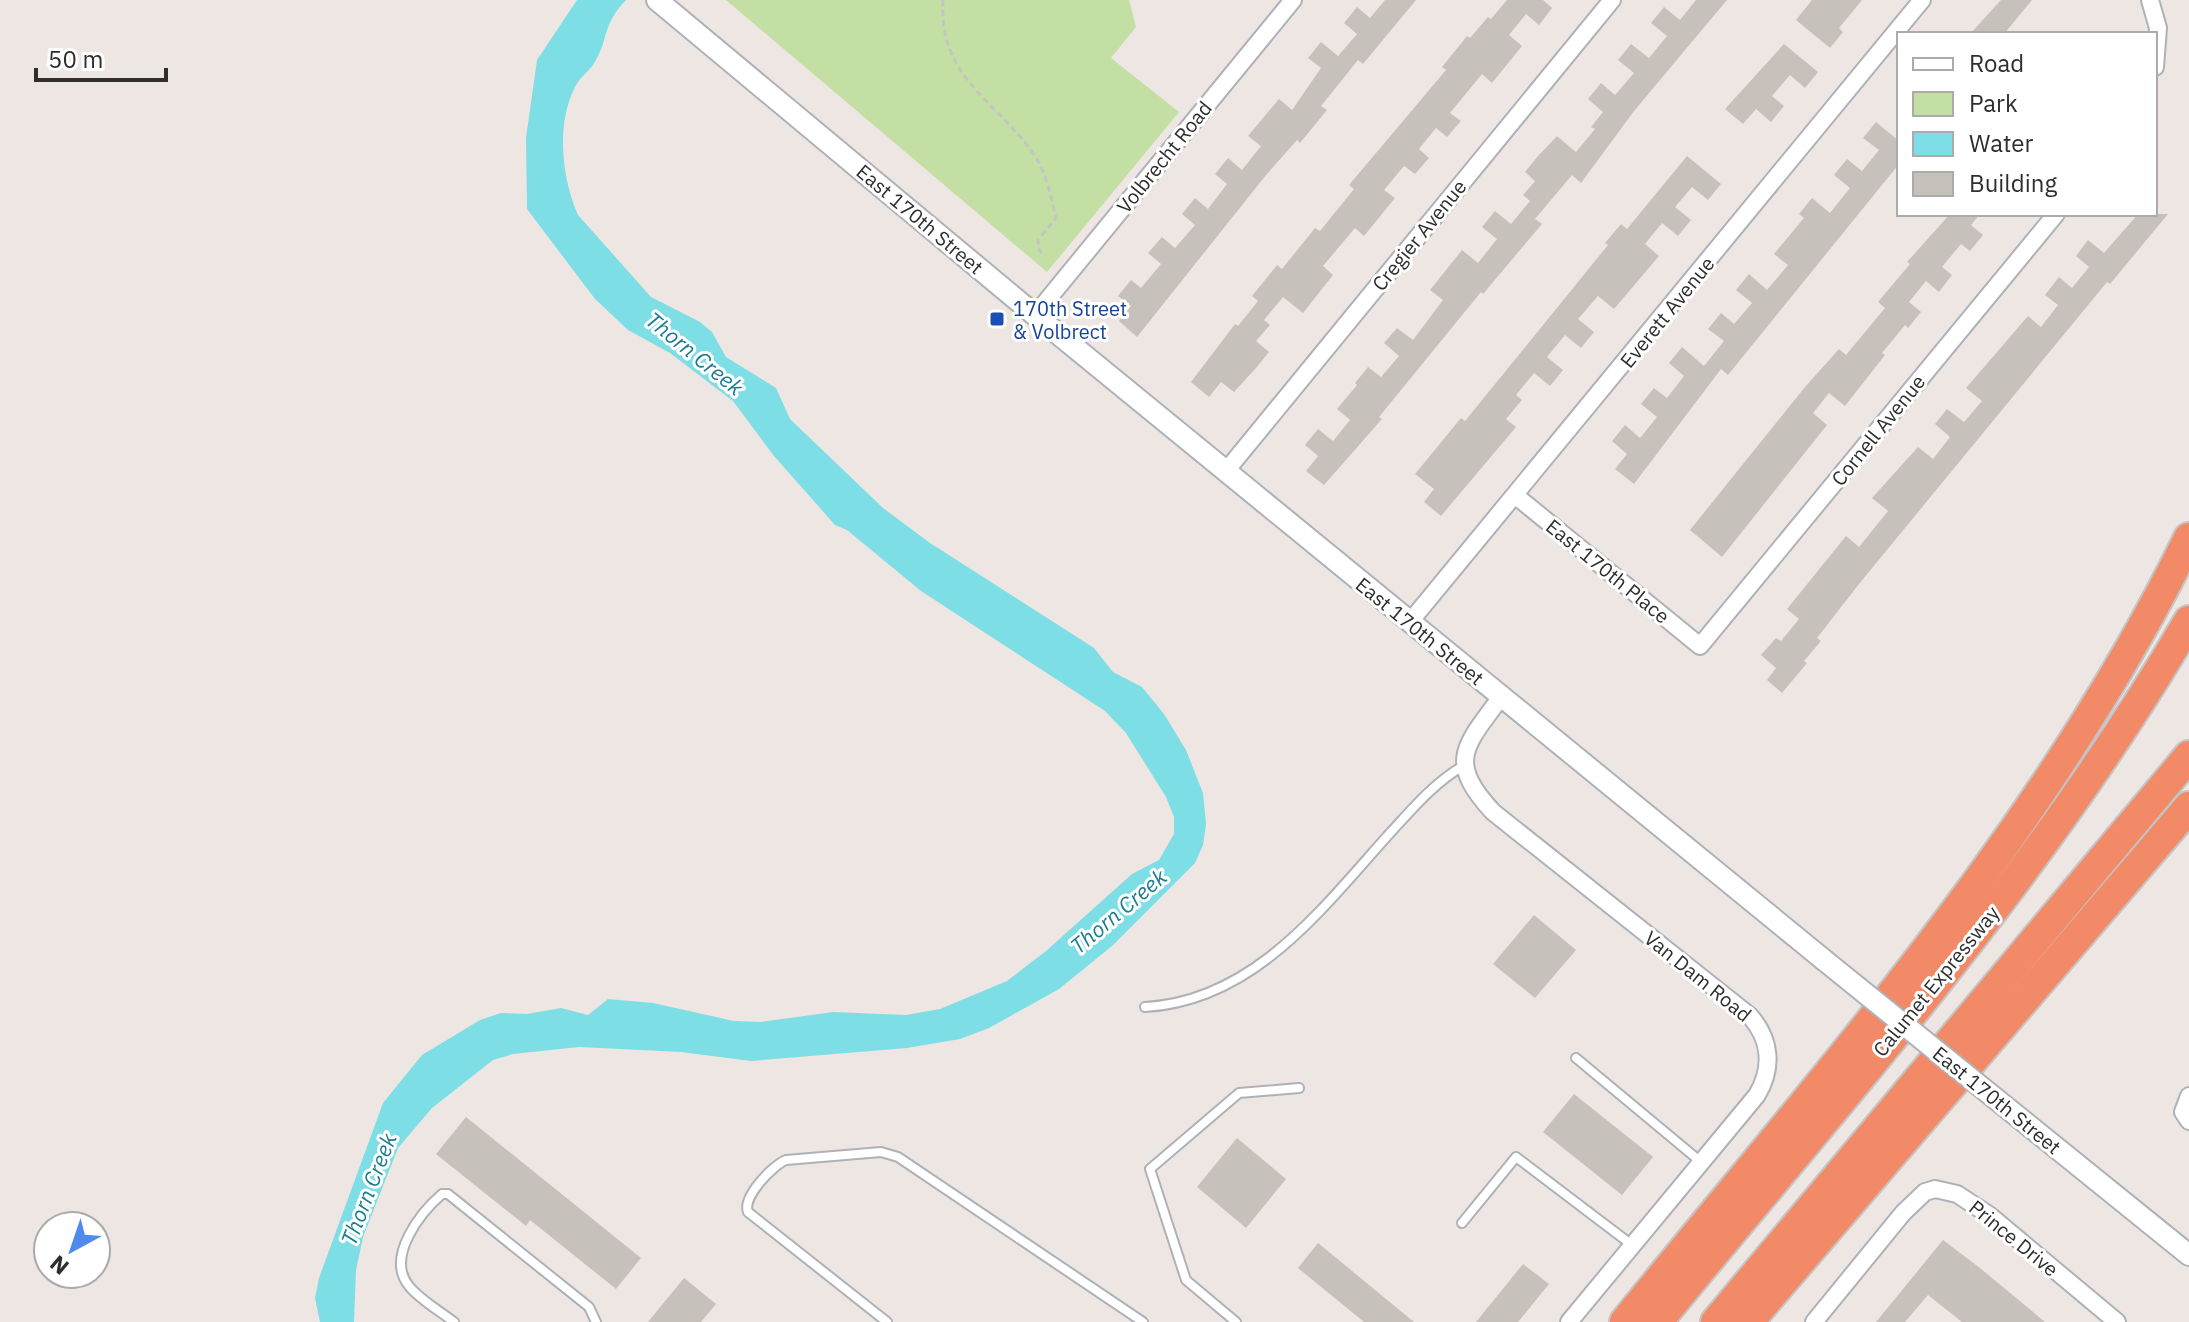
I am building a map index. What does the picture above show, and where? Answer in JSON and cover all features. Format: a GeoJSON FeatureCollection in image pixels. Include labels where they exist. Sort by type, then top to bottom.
{"type":"FeatureCollection","features":[{"type":"Feature","properties":{"kind":"highway"},"geometry":{"type":"LineString","coordinates":[[1625,1322],[1917,966],[2001,853],[2078,737],[2161,595],[2189,538]]}},
{"type":"Feature","properties":{"kind":"highway","name":"Calumet Expressway"},"geometry":{"type":"LineString","coordinates":[[1657,1322],[1935,985],[2047,842],[2189,621]]}},
{"type":"Feature","properties":{"kind":"highway"},"geometry":{"type":"LineString","coordinates":[[1716,1322],[2189,756]]}},
{"type":"Feature","properties":{"kind":"highway"},"geometry":{"type":"LineString","coordinates":[[1748,1322],[2189,807]]}},
{"type":"Feature","properties":{"kind":"street","name":"East 170th Street"},"geometry":{"type":"LineString","coordinates":[[657,0],[1409,623],[2189,1255]]}},
{"type":"Feature","properties":{"kind":"street","name":"Volbrecht Road"},"geometry":{"type":"LineString","coordinates":[[1035,315],[1293,0]]}},
{"type":"Feature","properties":{"kind":"street","name":"Cregier Avenue"},"geometry":{"type":"LineString","coordinates":[[1226,471],[1612,0]]}},
{"type":"Feature","properties":{"kind":"street","name":"Everett Avenue"},"geometry":{"type":"LineString","coordinates":[[1409,623],[1922,0]]}},
{"type":"Feature","properties":{"kind":"street"},"geometry":{"type":"LineString","coordinates":[[2150,0],[2158,28],[2157,41]]}},
{"type":"Feature","properties":{"kind":"street","name":"Cornell Avenue"},"geometry":{"type":"LineString","coordinates":[[1700,646],[2054,216]]}},
{"type":"Feature","properties":{"kind":"street","name":"East 170th Place"},"geometry":{"type":"LineString","coordinates":[[1516,496],[1700,646]]}},
{"type":"Feature","properties":{"kind":"street"},"geometry":{"type":"LineString","coordinates":[[1463,766],[1463,753],[1469,742],[1501,697]]}},
{"type":"Feature","properties":{"kind":"street","name":"Van Dam Road"},"geometry":{"type":"LineString","coordinates":[[1463,766],[1476,794],[1493,812],[1757,1025],[1768,1053],[1769,1069],[1764,1083],[1569,1322]]}},
{"type":"Feature","properties":{"kind":"street"},"geometry":{"type":"LineString","coordinates":[[2189,1096],[2183,1112],[2189,1121]]}},
{"type":"Feature","properties":{"kind":"street","name":"Prince Drive"},"geometry":{"type":"LineString","coordinates":[[1814,1322],[1903,1213],[1925,1192],[1935,1189],[1957,1194],[1989,1215],[2117,1322]]}},
{"type":"Feature","properties":{"kind":"lane"},"geometry":{"type":"LineString","coordinates":[[1145,1007],[1194,1001],[1223,989],[1256,968],[1332,900],[1439,780],[1463,766]]}},
{"type":"Feature","properties":{"kind":"lane"},"geometry":{"type":"LineString","coordinates":[[1576,1058],[1702,1162]]}},
{"type":"Feature","properties":{"kind":"lane"},"geometry":{"type":"LineString","coordinates":[[1236,1322],[1186,1280],[1150,1169],[1239,1093],[1299,1088]]}},
{"type":"Feature","properties":{"kind":"lane"},"geometry":{"type":"LineString","coordinates":[[887,1322],[748,1212],[748,1200],[777,1164],[786,1160],[881,1152],[898,1157],[1143,1322]]}},
{"type":"Feature","properties":{"kind":"lane"},"geometry":{"type":"LineString","coordinates":[[1462,1223],[1516,1157],[1633,1246]]}},
{"type":"Feature","properties":{"kind":"lane"},"geometry":{"type":"LineString","coordinates":[[454,1322],[408,1285],[403,1272],[408,1232],[442,1194],[448,1194],[589,1307],[596,1322]]}},
{"type":"Feature","properties":{"kind":"path"},"geometry":{"type":"LineString","coordinates":[[943,0],[941,23],[948,50],[961,74],[1031,149],[1046,175],[1056,218],[1038,240],[1039,250],[1044,255]]}},
{"type":"Feature","properties":{"kind":"green space"},"geometry":{"type":"Polygon","coordinates":[[[726,0],[1129,0],[1136,27],[1111,58],[1179,112],[1047,272],[726,0]]]}},
{"type":"Feature","properties":{"kind":"water","name":"Thorn Creek"},"geometry":{"type":"Polygon","coordinates":[[[577,0],[626,0],[613,18],[593,65],[576,85],[568,104],[563,152],[568,185],[578,215],[651,297],[700,322],[712,332],[726,357],[776,388],[790,419],[883,508],[930,543],[1094,648],[1113,672],[1142,687],[1164,714],[1186,750],[1203,793],[1206,824],[1203,845],[1195,863],[1112,946],[1059,989],[989,1028],[960,1039],[907,1048],[751,1061],[681,1052],[579,1047],[513,1054],[493,1060],[432,1108],[398,1148],[363,1237],[356,1270],[354,1322],[320,1322],[315,1298],[319,1278],[383,1103],[422,1055],[480,1020],[501,1013],[527,1014],[561,1008],[588,1015],[608,999],[653,1003],[734,1021],[761,1022],[833,1012],[906,1015],[940,1009],[1007,981],[1046,951],[1132,874],[1159,860],[1174,834],[1174,817],[1166,797],[1126,733],[1105,711],[921,591],[847,530],[835,525],[774,456],[733,401],[670,353],[628,330],[595,299],[527,209],[526,138],[537,60],[577,0]]]}},
{"type":"Feature","properties":{"kind":"building"},"geometry":{"type":"Polygon","coordinates":[[[1385,0],[1416,0],[1363,64],[1358,60],[1321,106],[1327,110],[1300,143],[1297,140],[1266,175],[1137,337],[1119,321],[1131,306],[1118,296],[1131,280],[1141,288],[1161,264],[1148,253],[1162,237],[1175,248],[1195,225],[1182,214],[1195,198],[1208,209],[1227,184],[1215,174],[1228,158],[1242,170],[1261,146],[1248,136],[1279,99],[1292,110],[1321,68],[1308,58],[1321,42],[1338,56],[1357,34],[1344,23],[1357,7],[1370,18],[1385,0]]]}},
{"type":"Feature","properties":{"kind":"building"},"geometry":{"type":"Polygon","coordinates":[[[1507,0],[1543,0],[1552,8],[1539,25],[1526,14],[1509,35],[1522,46],[1492,83],[1482,74],[1450,113],[1461,121],[1447,137],[1436,128],[1419,149],[1429,158],[1415,174],[1404,166],[1384,190],[1395,198],[1364,236],[1355,228],[1323,266],[1333,275],[1303,313],[1283,297],[1264,320],[1270,325],[1256,341],[1269,352],[1256,368],[1234,392],[1221,382],[1209,397],[1191,382],[1235,324],[1238,326],[1258,301],[1252,296],[1277,265],[1282,269],[1315,228],[1320,231],[1354,189],[1349,185],[1446,70],[1442,67],[1467,36],[1470,38],[1507,0]]]}},
{"type":"Feature","properties":{"kind":"building"},"geometry":{"type":"Polygon","coordinates":[[[1696,0],[1727,0],[1634,111],[1581,183],[1572,175],[1535,219],[1542,224],[1483,294],[1481,292],[1379,417],[1382,419],[1324,485],[1306,471],[1318,456],[1305,445],[1318,429],[1333,441],[1350,420],[1337,409],[1357,385],[1355,383],[1368,367],[1381,377],[1399,356],[1384,343],[1397,328],[1413,340],[1443,300],[1430,290],[1462,250],[1478,263],[1497,239],[1482,227],[1495,211],[1511,224],[1530,201],[1523,195],[1535,181],[1525,172],[1538,156],[1557,136],[1576,152],[1595,129],[1591,127],[1603,112],[1588,99],[1601,83],[1615,95],[1634,73],[1618,60],[1631,44],[1649,58],[1667,36],[1651,23],[1664,7],[1680,20],[1696,0]]]}},
{"type":"Feature","properties":{"kind":"building"},"geometry":{"type":"Polygon","coordinates":[[[1812,0],[1862,0],[1839,28],[1843,32],[1830,48],[1796,20],[1812,0]]]}},
{"type":"Feature","properties":{"kind":"building"},"geometry":{"type":"Polygon","coordinates":[[[2001,0],[2032,0],[2006,32],[1972,32],[2001,0]]]}},
{"type":"Feature","properties":{"kind":"building"},"geometry":{"type":"Polygon","coordinates":[[[1784,44],[1818,72],[1805,88],[1790,75],[1772,96],[1784,106],[1771,122],[1756,109],[1743,124],[1725,109],[1784,44]]]}},
{"type":"Feature","properties":{"kind":"building"},"geometry":{"type":"Polygon","coordinates":[[[1876,122],[1897,139],[1897,166],[1728,375],[1721,369],[1634,484],[1615,469],[1627,454],[1612,441],[1625,425],[1640,438],[1657,417],[1641,404],[1654,388],[1667,398],[1684,376],[1669,363],[1682,347],[1704,366],[1724,341],[1708,329],[1721,313],[1734,324],[1752,303],[1736,290],[1749,274],[1767,290],[1788,265],[1774,254],[1804,218],[1799,214],[1812,198],[1830,213],[1850,188],[1834,175],[1847,159],[1862,171],[1879,150],[1863,138],[1876,122]]]}},
{"type":"Feature","properties":{"kind":"building"},"geometry":{"type":"Polygon","coordinates":[[[1687,156],[1721,184],[1708,200],[1692,187],[1675,207],[1691,220],[1678,236],[1662,223],[1645,244],[1659,256],[1614,309],[1598,296],[1578,319],[1594,332],[1581,348],[1565,335],[1547,357],[1563,370],[1550,386],[1534,373],[1516,395],[1522,400],[1506,419],[1516,427],[1441,516],[1424,502],[1434,489],[1415,474],[1461,418],[1465,421],[1608,245],[1605,243],[1621,224],[1627,229],[1687,156]]]}},
{"type":"Feature","properties":{"kind":"building"},"geometry":{"type":"Polygon","coordinates":[[[2168,214],[2110,284],[2107,282],[1859,584],[1817,638],[1821,641],[1804,661],[1807,663],[1782,693],[1767,680],[1776,668],[1761,655],[1776,638],[1781,641],[1799,619],[1787,609],[1846,536],[1859,547],[1888,511],[1872,498],[1918,447],[1933,459],[1950,437],[1935,424],[1947,409],[1964,422],[1982,401],[1966,388],[2028,316],[2041,327],[2058,305],[2045,295],[2059,277],[2072,288],[2089,267],[2076,256],[2088,240],[2104,253],[2136,216],[2168,214]]]}},
{"type":"Feature","properties":{"kind":"building"},"geometry":{"type":"Polygon","coordinates":[[[1948,216],[1978,216],[1971,225],[1983,235],[1970,251],[1961,244],[1942,267],[1952,275],[1939,292],[1926,281],[1909,302],[1921,312],[1908,328],[1905,325],[1882,353],[1885,355],[1845,406],[1829,393],[1813,413],[1827,425],[1722,557],[1690,530],[1805,387],[1839,349],[1846,355],[1885,308],[1878,302],[1910,264],[1907,262],[1948,216]]]}},
{"type":"Feature","properties":{"kind":"building"},"geometry":{"type":"Polygon","coordinates":[[[1534,915],[1576,950],[1535,998],[1493,964],[1534,915]]]}},
{"type":"Feature","properties":{"kind":"building"},"geometry":{"type":"Polygon","coordinates":[[[1574,1094],[1653,1157],[1622,1195],[1543,1132],[1574,1094]]]}},
{"type":"Feature","properties":{"kind":"building"},"geometry":{"type":"Polygon","coordinates":[[[466,1117],[641,1258],[616,1289],[530,1220],[526,1226],[436,1154],[466,1117]]]}},
{"type":"Feature","properties":{"kind":"building"},"geometry":{"type":"Polygon","coordinates":[[[1237,1138],[1286,1179],[1246,1228],[1197,1187],[1237,1138]]]}},
{"type":"Feature","properties":{"kind":"building"},"geometry":{"type":"Polygon","coordinates":[[[1943,1240],[2045,1322],[1962,1322],[1928,1295],[1905,1322],[1876,1322],[1943,1240]]]}},
{"type":"Feature","properties":{"kind":"building"},"geometry":{"type":"Polygon","coordinates":[[[1318,1243],[1414,1322],[1364,1322],[1298,1268],[1318,1243]]]}},
{"type":"Feature","properties":{"kind":"building"},"geometry":{"type":"Polygon","coordinates":[[[1523,1264],[1549,1284],[1518,1322],[1476,1322],[1523,1264]]]}},
{"type":"Feature","properties":{"kind":"building"},"geometry":{"type":"Polygon","coordinates":[[[684,1278],[716,1304],[701,1322],[648,1322],[684,1278]]]}},
{"type":"Feature","properties":{"kind":"place","name":"170th Street & Volbrect"},"geometry":{"type":"Point","coordinates":[997,319]}}]}
